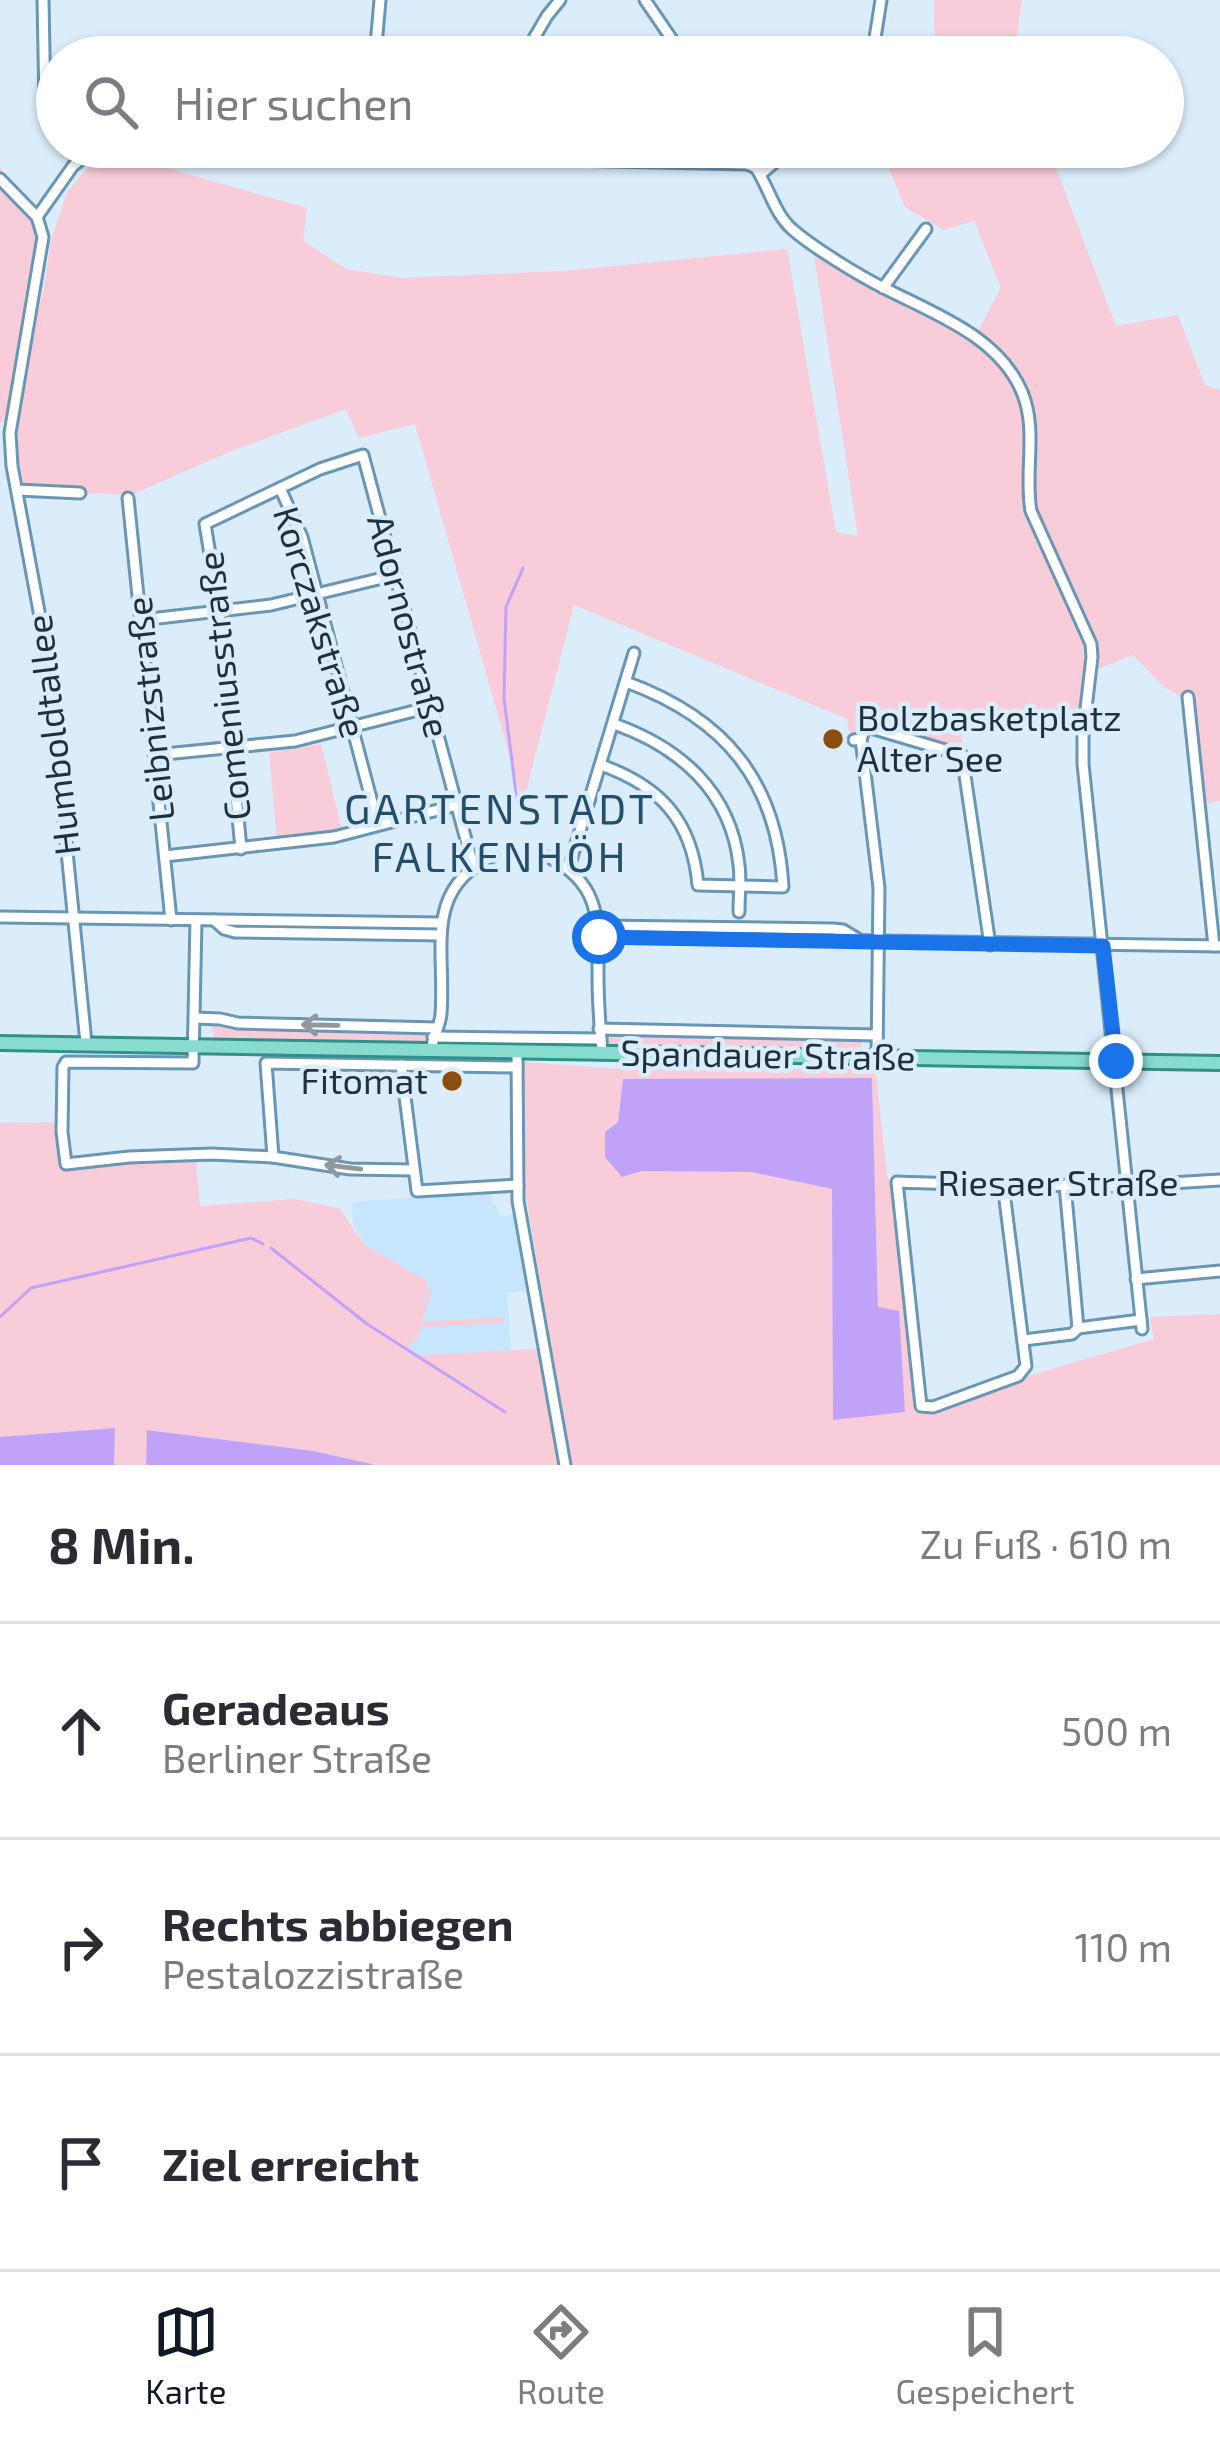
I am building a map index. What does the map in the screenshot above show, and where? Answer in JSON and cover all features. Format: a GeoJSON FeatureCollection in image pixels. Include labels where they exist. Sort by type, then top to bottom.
{"type":"FeatureCollection","features":[{"type":"Feature","properties":{"kind":"main road","name":"Spandauer Straße"},"geometry":{"type":"LineString","coordinates":[[0,1039],[116,1038],[141,1046],[316,1048],[434,1038],[518,1052],[601,1040],[877,1058],[1220,1063]]}},
{"type":"Feature","properties":{"kind":"street"},"geometry":{"type":"LineString","coordinates":[[43,0],[44,36]]}},
{"type":"Feature","properties":{"kind":"street"},"geometry":{"type":"LineString","coordinates":[[377,36],[380,0]]}},
{"type":"Feature","properties":{"kind":"street"},"geometry":{"type":"LineString","coordinates":[[536,36],[560,0]]}},
{"type":"Feature","properties":{"kind":"street"},"geometry":{"type":"LineString","coordinates":[[645,0],[670,36]]}},
{"type":"Feature","properties":{"kind":"street"},"geometry":{"type":"LineString","coordinates":[[875,36],[880,0]]}},
{"type":"Feature","properties":{"kind":"street"},"geometry":{"type":"LineString","coordinates":[[0,179],[38,217],[72,168]]}},
{"type":"Feature","properties":{"kind":"street"},"geometry":{"type":"LineString","coordinates":[[756,168],[789,227],[883,288],[958,325],[1013,375],[1030,428],[1031,511],[1090,644],[1083,764],[1142,1325],[1078,1328],[1072,1334],[1024,1340],[1003,1184]]}},
{"type":"Feature","properties":{"kind":"street"},"geometry":{"type":"LineString","coordinates":[[760,174],[767,168]]}},
{"type":"Feature","properties":{"kind":"street","name":"Humboldtallee"},"geometry":{"type":"LineString","coordinates":[[38,217],[43,237],[10,433],[48,660],[86,1040]]}},
{"type":"Feature","properties":{"kind":"street"},"geometry":{"type":"LineString","coordinates":[[883,288],[926,229]]}},
{"type":"Feature","properties":{"kind":"street","name":"Adornostraße"},"geometry":{"type":"LineString","coordinates":[[280,488],[363,455],[473,866]]}},
{"type":"Feature","properties":{"kind":"street","name":"Comeniusstraße"},"geometry":{"type":"LineString","coordinates":[[242,849],[219,613],[205,524],[280,488]]}},
{"type":"Feature","properties":{"kind":"street","name":"Korczakstraße"},"geometry":{"type":"LineString","coordinates":[[280,488],[297,524],[319,596],[378,825]]}},
{"type":"Feature","properties":{"kind":"street"},"geometry":{"type":"LineString","coordinates":[[17,490],[80,493]]}},
{"type":"Feature","properties":{"kind":"street","name":"Leibnizstraße"},"geometry":{"type":"LineString","coordinates":[[128,498],[171,920]]}},
{"type":"Feature","properties":{"kind":"street"},"geometry":{"type":"LineString","coordinates":[[141,620],[319,596],[395,575]]}},
{"type":"Feature","properties":{"kind":"street"},"geometry":{"type":"LineString","coordinates":[[569,867],[634,653]]}},
{"type":"Feature","properties":{"kind":"street"},"geometry":{"type":"LineString","coordinates":[[601,765],[638,781],[673,812],[691,847],[698,885],[784,887],[776,830],[754,780],[731,748],[680,705],[626,682]]}},
{"type":"Feature","properties":{"kind":"street"},"geometry":{"type":"LineString","coordinates":[[599,931],[879,942],[1217,946],[1188,697]]}},
{"type":"Feature","properties":{"kind":"street"},"geometry":{"type":"LineString","coordinates":[[155,755],[295,741],[430,707]]}},
{"type":"Feature","properties":{"kind":"street"},"geometry":{"type":"LineString","coordinates":[[614,724],[659,743],[700,777],[719,805],[739,863],[739,912]]}},
{"type":"Feature","properties":{"kind":"street"},"geometry":{"type":"LineString","coordinates":[[877,1058],[878,865],[858,740],[866,729],[962,755],[990,944]]}},
{"type":"Feature","properties":{"kind":"street"},"geometry":{"type":"LineString","coordinates":[[165,856],[301,843],[457,805]]}},
{"type":"Feature","properties":{"kind":"street"},"geometry":{"type":"LineString","coordinates":[[434,1038],[440,1020],[441,922],[447,899],[473,866],[494,856]]}},
{"type":"Feature","properties":{"kind":"street"},"geometry":{"type":"LineString","coordinates":[[548,857],[569,867],[589,893],[599,931],[601,1040]]}},
{"type":"Feature","properties":{"kind":"street"},"geometry":{"type":"LineString","coordinates":[[0,917],[441,922]]}},
{"type":"Feature","properties":{"kind":"street"},"geometry":{"type":"LineString","coordinates":[[196,920],[193,1063],[66,1062],[62,1132],[66,1164],[200,1154],[273,1156],[350,1169],[413,1170]]}},
{"type":"Feature","properties":{"kind":"street"},"geometry":{"type":"LineString","coordinates":[[214,920],[235,932],[441,935]]}},
{"type":"Feature","properties":{"kind":"street","name":"Spandauer Straße"},"geometry":{"type":"LineString","coordinates":[[195,1018],[434,1038],[877,1035]]}},
{"type":"Feature","properties":{"kind":"street"},"geometry":{"type":"LineString","coordinates":[[315,1064],[316,1048]]}},
{"type":"Feature","properties":{"kind":"street"},"geometry":{"type":"LineString","coordinates":[[518,1052],[522,1232],[565,1465]]}},
{"type":"Feature","properties":{"kind":"street"},"geometry":{"type":"LineString","coordinates":[[273,1156],[266,1063],[517,1067]]}},
{"type":"Feature","properties":{"kind":"street"},"geometry":{"type":"LineString","coordinates":[[401,1065],[417,1191],[518,1185]]}},
{"type":"Feature","properties":{"kind":"street","name":"Riesaer Straße"},"geometry":{"type":"LineString","coordinates":[[1024,1340],[1026,1366],[1018,1376],[933,1407],[921,1406],[897,1182],[1127,1186],[1220,1180]]}},
{"type":"Feature","properties":{"kind":"street"},"geometry":{"type":"LineString","coordinates":[[1065,1185],[1078,1328]]}},
{"type":"Feature","properties":{"kind":"street"},"geometry":{"type":"LineString","coordinates":[[1136,1279],[1220,1270]]}},
{"type":"Feature","properties":{"kind":"shaded area"},"geometry":{"type":"Polygon","coordinates":[[[934,0],[1022,0],[1017,36],[935,36],[934,0]]]}},
{"type":"Feature","properties":{"kind":"shaded area"},"geometry":{"type":"Polygon","coordinates":[[[0,167],[42,228],[19,374],[44,289],[51,240],[67,192],[88,168],[166,168],[307,208],[303,241],[346,269],[402,278],[563,271],[787,249],[836,532],[858,536],[812,243],[973,340],[1001,288],[974,221],[943,230],[905,207],[889,168],[1056,168],[1116,326],[1178,315],[1205,385],[1220,390],[1220,801],[1198,804],[1184,699],[1163,686],[1133,655],[1090,672],[1086,713],[1013,719],[962,732],[962,755],[866,724],[850,735],[847,719],[574,605],[523,803],[415,424],[359,438],[346,409],[131,495],[17,490],[10,416],[0,424],[0,167]]]}},
{"type":"Feature","properties":{"kind":"shaded area"},"geometry":{"type":"Polygon","coordinates":[[[321,744],[342,830],[277,840],[269,753],[321,744]]]}},
{"type":"Feature","properties":{"kind":"shaded area"},"geometry":{"type":"Polygon","coordinates":[[[207,1021],[418,1031],[428,1038],[418,1046],[214,1042],[207,1021]]]}},
{"type":"Feature","properties":{"kind":"shaded area"},"geometry":{"type":"Polygon","coordinates":[[[609,1032],[862,1039],[861,1052],[609,1049],[605,1039],[609,1032]]]}},
{"type":"Feature","properties":{"kind":"shaded area"},"geometry":{"type":"Polygon","coordinates":[[[524,1062],[621,1069],[872,1069],[893,1189],[920,1411],[1154,1339],[1150,1317],[1220,1314],[1220,1465],[571,1465],[523,1178],[524,1062]],[[623,1079],[618,1122],[605,1132],[641,1171],[751,1172],[832,1189],[834,1420],[878,1308],[872,1079],[623,1079]]]}},
{"type":"Feature","properties":{"kind":"shaded area"},"geometry":{"type":"Polygon","coordinates":[[[872,1078],[878,1307],[899,1311],[905,1412],[833,1420],[832,1189],[751,1172],[641,1171],[622,1177],[605,1157],[605,1132],[618,1122],[623,1079],[872,1078]]]}},
{"type":"Feature","properties":{"kind":"shaded area"},"geometry":{"type":"Polygon","coordinates":[[[56,1122],[62,1168],[196,1159],[200,1206],[294,1199],[339,1208],[365,1245],[428,1282],[421,1313],[432,1289],[408,1356],[537,1349],[558,1465],[376,1465],[313,1451],[148,1430],[146,1465],[114,1465],[115,1428],[0,1437],[0,1123],[56,1122]]]}},
{"type":"Feature","properties":{"kind":"shaded area"},"geometry":{"type":"Polygon","coordinates":[[[491,1192],[492,1204],[501,1216],[513,1215],[526,1291],[507,1293],[511,1351],[408,1357],[428,1282],[365,1245],[353,1224],[352,1202],[491,1192]]]}},
{"type":"Feature","properties":{"kind":"shaded area"},"geometry":{"type":"Polygon","coordinates":[[[503,1317],[504,1323],[424,1327],[423,1322],[503,1317]]]}},
{"type":"Feature","properties":{"kind":"shaded area"},"geometry":{"type":"Polygon","coordinates":[[[115,1428],[114,1465],[0,1465],[0,1437],[115,1428]]]}},
{"type":"Feature","properties":{"kind":"shaded area"},"geometry":{"type":"Polygon","coordinates":[[[147,1430],[313,1451],[376,1465],[146,1465],[147,1430]]]}},
{"type":"Feature","properties":{"kind":"waterway"},"geometry":{"type":"LineString","coordinates":[[517,801],[504,698],[506,607],[523,568]]}},
{"type":"Feature","properties":{"kind":"waterway"},"geometry":{"type":"LineString","coordinates":[[0,1317],[31,1288],[251,1238],[263,1244]]}},
{"type":"Feature","properties":{"kind":"waterway"},"geometry":{"type":"LineString","coordinates":[[271,1248],[367,1324],[505,1412]]}},
{"type":"Feature","properties":{"kind":"place","name":"Bolzbasketplatz Alter See"},"geometry":{"type":"Point","coordinates":[833,739]}},
{"type":"Feature","properties":{"kind":"place","name":"Fitomat"},"geometry":{"type":"Point","coordinates":[452,1081]}},
{"type":"Feature","properties":{"kind":"district","name":"GARTENSTADT FALKENHÖH"},"geometry":{"type":"Point","coordinates":[500,833]}},
{"type":"Feature","properties":{"kind":"route"},"geometry":{"type":"LineString","coordinates":[[599,937],[1103,946],[1116,1061]]}}]}
